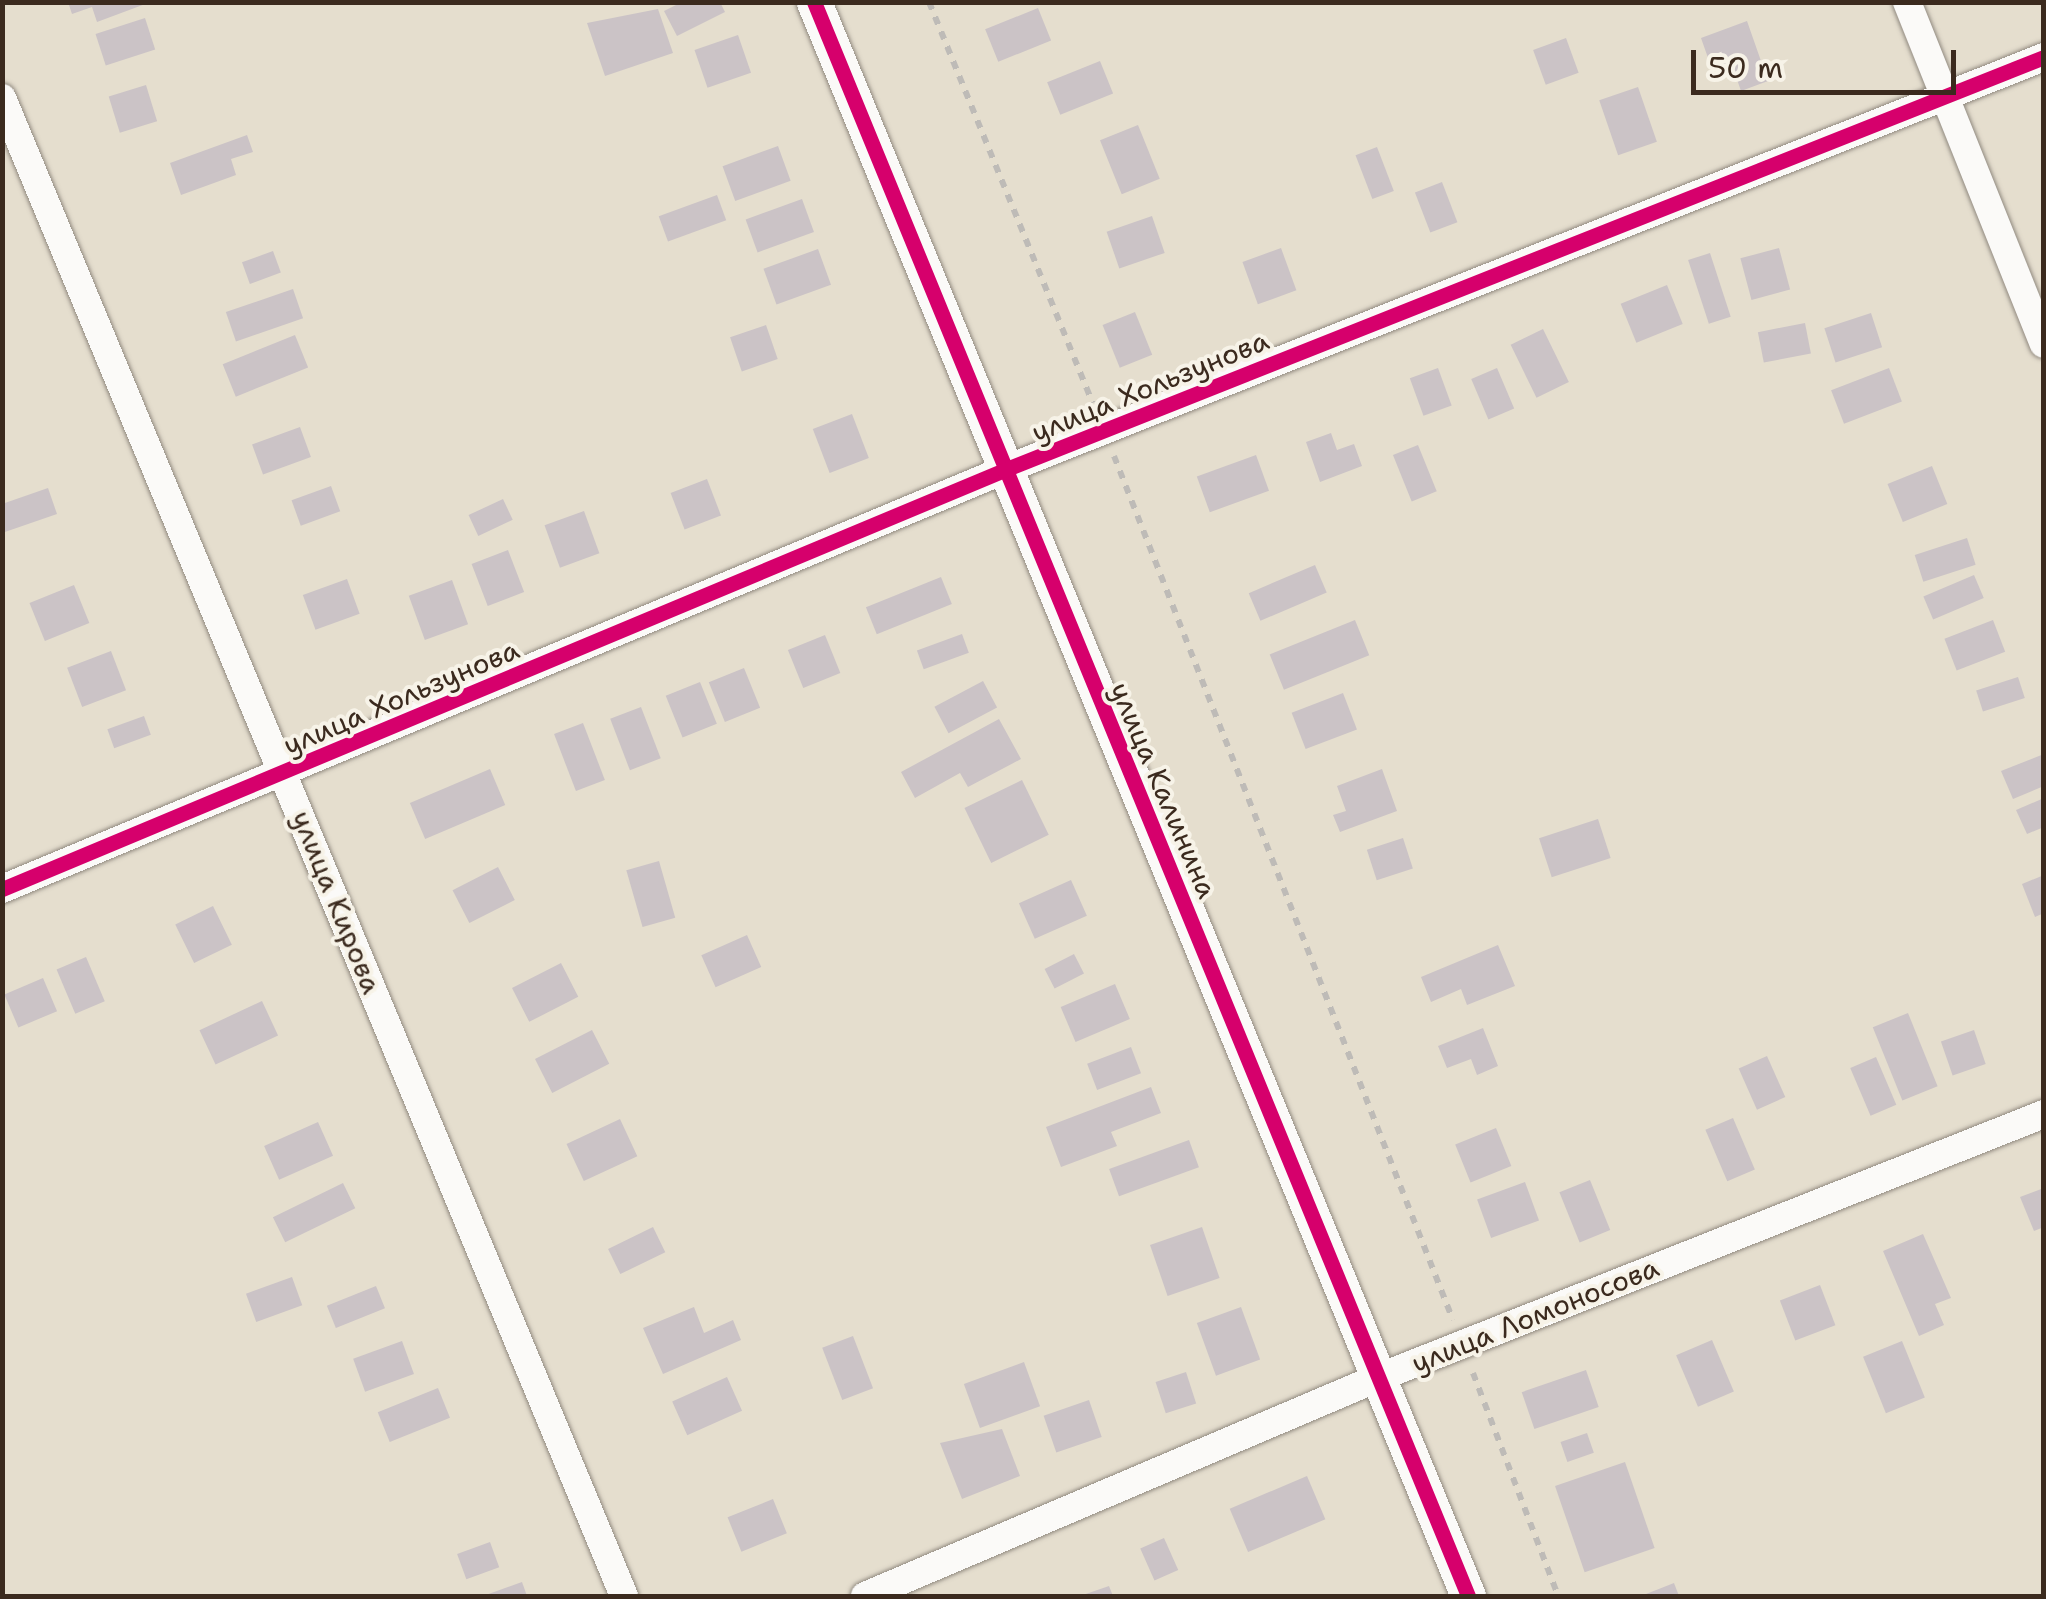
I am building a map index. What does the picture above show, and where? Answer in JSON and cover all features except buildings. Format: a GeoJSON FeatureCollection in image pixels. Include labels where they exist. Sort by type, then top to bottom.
{"type":"FeatureCollection","features":[{"type":"Feature","properties":{"kind":"street","name":"улица Калинина"},"geometry":{"type":"LineString","coordinates":[[814,2],[1468,1596]]}},
{"type":"Feature","properties":{"kind":"street"},"geometry":{"type":"LineString","coordinates":[[1907,2],[2044,344]]}},
{"type":"Feature","properties":{"kind":"street","name":"улица Хользунова"},"geometry":{"type":"LineString","coordinates":[[2,889],[1004,470],[2044,57]]}},
{"type":"Feature","properties":{"kind":"street","name":"улица Кирова"},"geometry":{"type":"LineString","coordinates":[[2,98],[624,1596]]}},
{"type":"Feature","properties":{"kind":"street","name":"улица Ломоносова"},"geometry":{"type":"LineString","coordinates":[[866,1596],[1380,1376],[2044,1114]]}},
{"type":"Feature","properties":{"kind":"path"},"geometry":{"type":"LineString","coordinates":[[929,2],[1104,430],[1558,1596]]}},
{"type":"Feature","properties":{"kind":"cycle path"},"geometry":{"type":"LineString","coordinates":[[814,2],[1468,1596]]}},
{"type":"Feature","properties":{"kind":"cycle path"},"geometry":{"type":"LineString","coordinates":[[2,889],[1004,470],[2044,57]]}}]}
